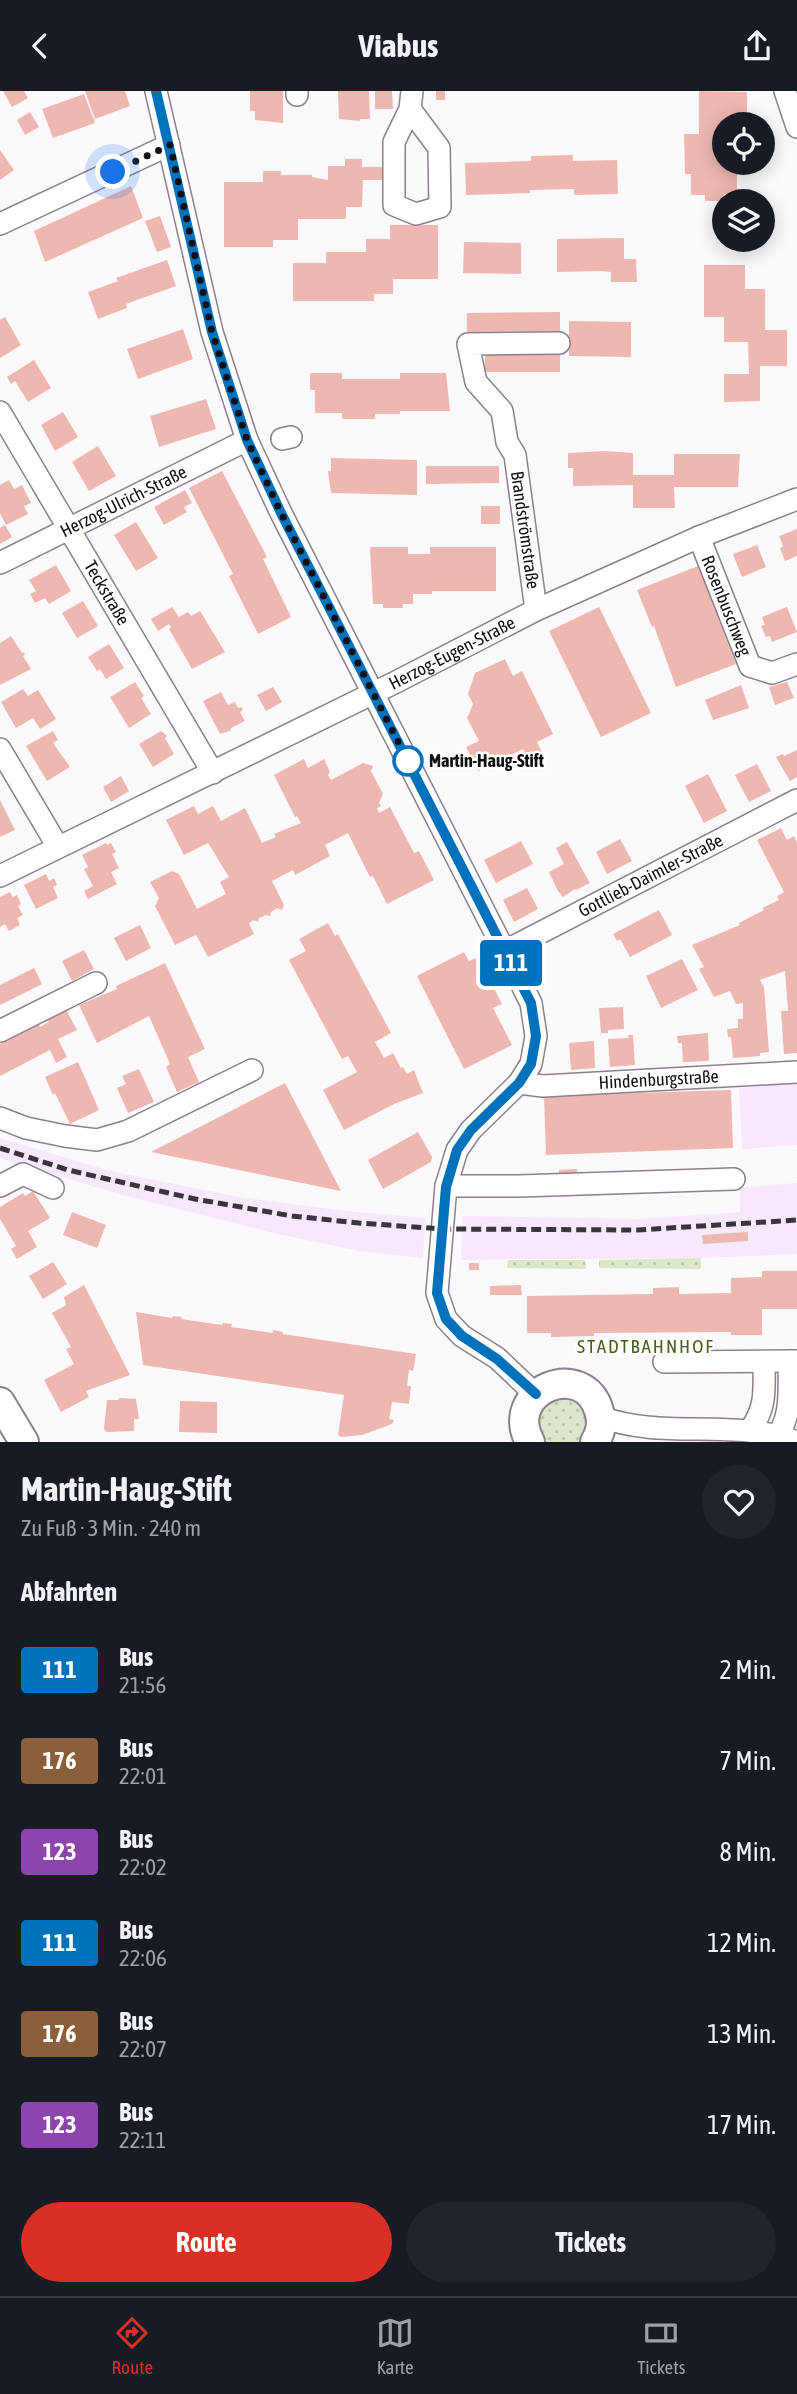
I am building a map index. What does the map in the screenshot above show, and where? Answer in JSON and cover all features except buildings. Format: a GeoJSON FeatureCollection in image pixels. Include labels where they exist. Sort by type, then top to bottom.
{"type":"FeatureCollection","features":[{"type":"Feature","properties":{"kind":"main road"},"geometry":{"type":"LineString","coordinates":[[523,1440],[525,1413],[536,1394],[557,1383],[570,1384],[591,1395],[598,1429]]}},
{"type":"Feature","properties":{"kind":"main road"},"geometry":{"type":"LineString","coordinates":[[0,1402],[24,1442]]}},
{"type":"Feature","properties":{"kind":"street"},"geometry":{"type":"LineString","coordinates":[[156,91],[212,332],[247,440],[281,513],[531,1003],[536,1036],[531,1064],[519,1083],[471,1130],[457,1150],[446,1187],[437,1293],[446,1319],[462,1336],[497,1359],[536,1394]]}},
{"type":"Feature","properties":{"kind":"street"},"geometry":{"type":"LineString","coordinates":[[785,91],[797,127]]}},
{"type":"Feature","properties":{"kind":"street"},"geometry":{"type":"LineString","coordinates":[[0,224],[170,145]]}},
{"type":"Feature","properties":{"kind":"street","name":"Brandströmstraße"},"geometry":{"type":"LineString","coordinates":[[536,610],[515,455],[508,442],[502,411],[476,383],[468,344],[559,343]]}},
{"type":"Feature","properties":{"kind":"street","name":"Teckstraße"},"geometry":{"type":"LineString","coordinates":[[0,412],[213,773]]}},
{"type":"Feature","properties":{"kind":"street","name":"Herzog-Ulrich-Straße"},"geometry":{"type":"LineString","coordinates":[[0,563],[247,440]]}},
{"type":"Feature","properties":{"kind":"street","name":"Herzog-Eugen-Straße"},"geometry":{"type":"LineString","coordinates":[[0,876],[213,773],[536,610],[699,537],[797,499]]}},
{"type":"Feature","properties":{"kind":"street","name":"Rosenbuschweg"},"geometry":{"type":"LineString","coordinates":[[699,537],[750,666],[772,673],[797,664]]}},
{"type":"Feature","properties":{"kind":"street"},"geometry":{"type":"LineString","coordinates":[[0,748],[58,846]]}},
{"type":"Feature","properties":{"kind":"street","name":"Gottlieb-Daimler-Straße"},"geometry":{"type":"LineString","coordinates":[[505,951],[797,800]]}},
{"type":"Feature","properties":{"kind":"street"},"geometry":{"type":"LineString","coordinates":[[0,1031],[96,983]]}},
{"type":"Feature","properties":{"kind":"street"},"geometry":{"type":"LineString","coordinates":[[0,1118],[39,1131],[97,1140],[128,1131],[252,1070]]}},
{"type":"Feature","properties":{"kind":"street","name":"Hindenburgstraße"},"geometry":{"type":"LineString","coordinates":[[519,1083],[543,1086],[797,1072]]}},
{"type":"Feature","properties":{"kind":"street"},"geometry":{"type":"LineString","coordinates":[[0,1186],[23,1174],[53,1188]]}},
{"type":"Feature","properties":{"kind":"street"},"geometry":{"type":"LineString","coordinates":[[446,1187],[734,1179]]}},
{"type":"Feature","properties":{"kind":"street"},"geometry":{"type":"LineString","coordinates":[[750,1430],[760,1416],[764,1399],[764,1361]]}},
{"type":"Feature","properties":{"kind":"street"},"geometry":{"type":"LineString","coordinates":[[598,1429],[641,1427],[750,1430],[782,1440],[793,1361],[664,1362]]}},
{"type":"Feature","properties":{"kind":"shaded area"},"geometry":{"type":"Polygon","coordinates":[[[797,1082],[797,1145],[742,1149],[739,1088],[797,1082]]]}},
{"type":"Feature","properties":{"kind":"shaded area"},"geometry":{"type":"Polygon","coordinates":[[[0,1138],[110,1171],[239,1197],[425,1218],[423,1258],[359,1251],[122,1195],[0,1158],[0,1138]]]}},
{"type":"Feature","properties":{"kind":"shaded area"},"geometry":{"type":"Polygon","coordinates":[[[797,1183],[797,1254],[701,1258],[461,1260],[462,1216],[641,1219],[740,1212],[740,1188],[797,1183]]]}},
{"type":"Feature","properties":{"kind":"green space"},"geometry":{"type":"Polygon","coordinates":[[[701,1258],[701,1269],[599,1268],[599,1260],[701,1258]]]}},
{"type":"Feature","properties":{"kind":"green space"},"geometry":{"type":"Polygon","coordinates":[[[508,1260],[585,1260],[586,1269],[507,1268],[508,1260]]]}},
{"type":"Feature","properties":{"kind":"green space"},"geometry":{"type":"Polygon","coordinates":[[[555,1394],[580,1399],[591,1422],[581,1442],[544,1442],[536,1412],[555,1394]]]}},
{"type":"Feature","properties":{"kind":"railway"},"geometry":{"type":"LineString","coordinates":[[0,1148],[68,1170],[195,1199],[292,1216],[359,1223],[442,1229],[638,1230],[797,1220]]}},
{"type":"Feature","properties":{"kind":"bus line","name":"111"},"geometry":{"type":"LineString","coordinates":[[156,91],[212,332],[247,440],[281,513],[531,1003],[536,1036],[531,1064],[519,1083],[471,1130],[457,1150],[446,1187],[437,1293],[446,1319],[462,1336],[497,1359],[536,1394]]}},
{"type":"Feature","properties":{"kind":"place","name":"Martin-Haug-Stift"},"geometry":{"type":"Point","coordinates":[408,761]}},
{"type":"Feature","properties":{"kind":"district","name":"STADTBAHNHOF"},"geometry":{"type":"Point","coordinates":[646,1346]}},
{"type":"Feature","properties":{"kind":"route"},"geometry":{"type":"LineString","coordinates":[[113,172],[170,145],[212,332],[247,440],[281,513],[409,763],[408,761]]}}]}
